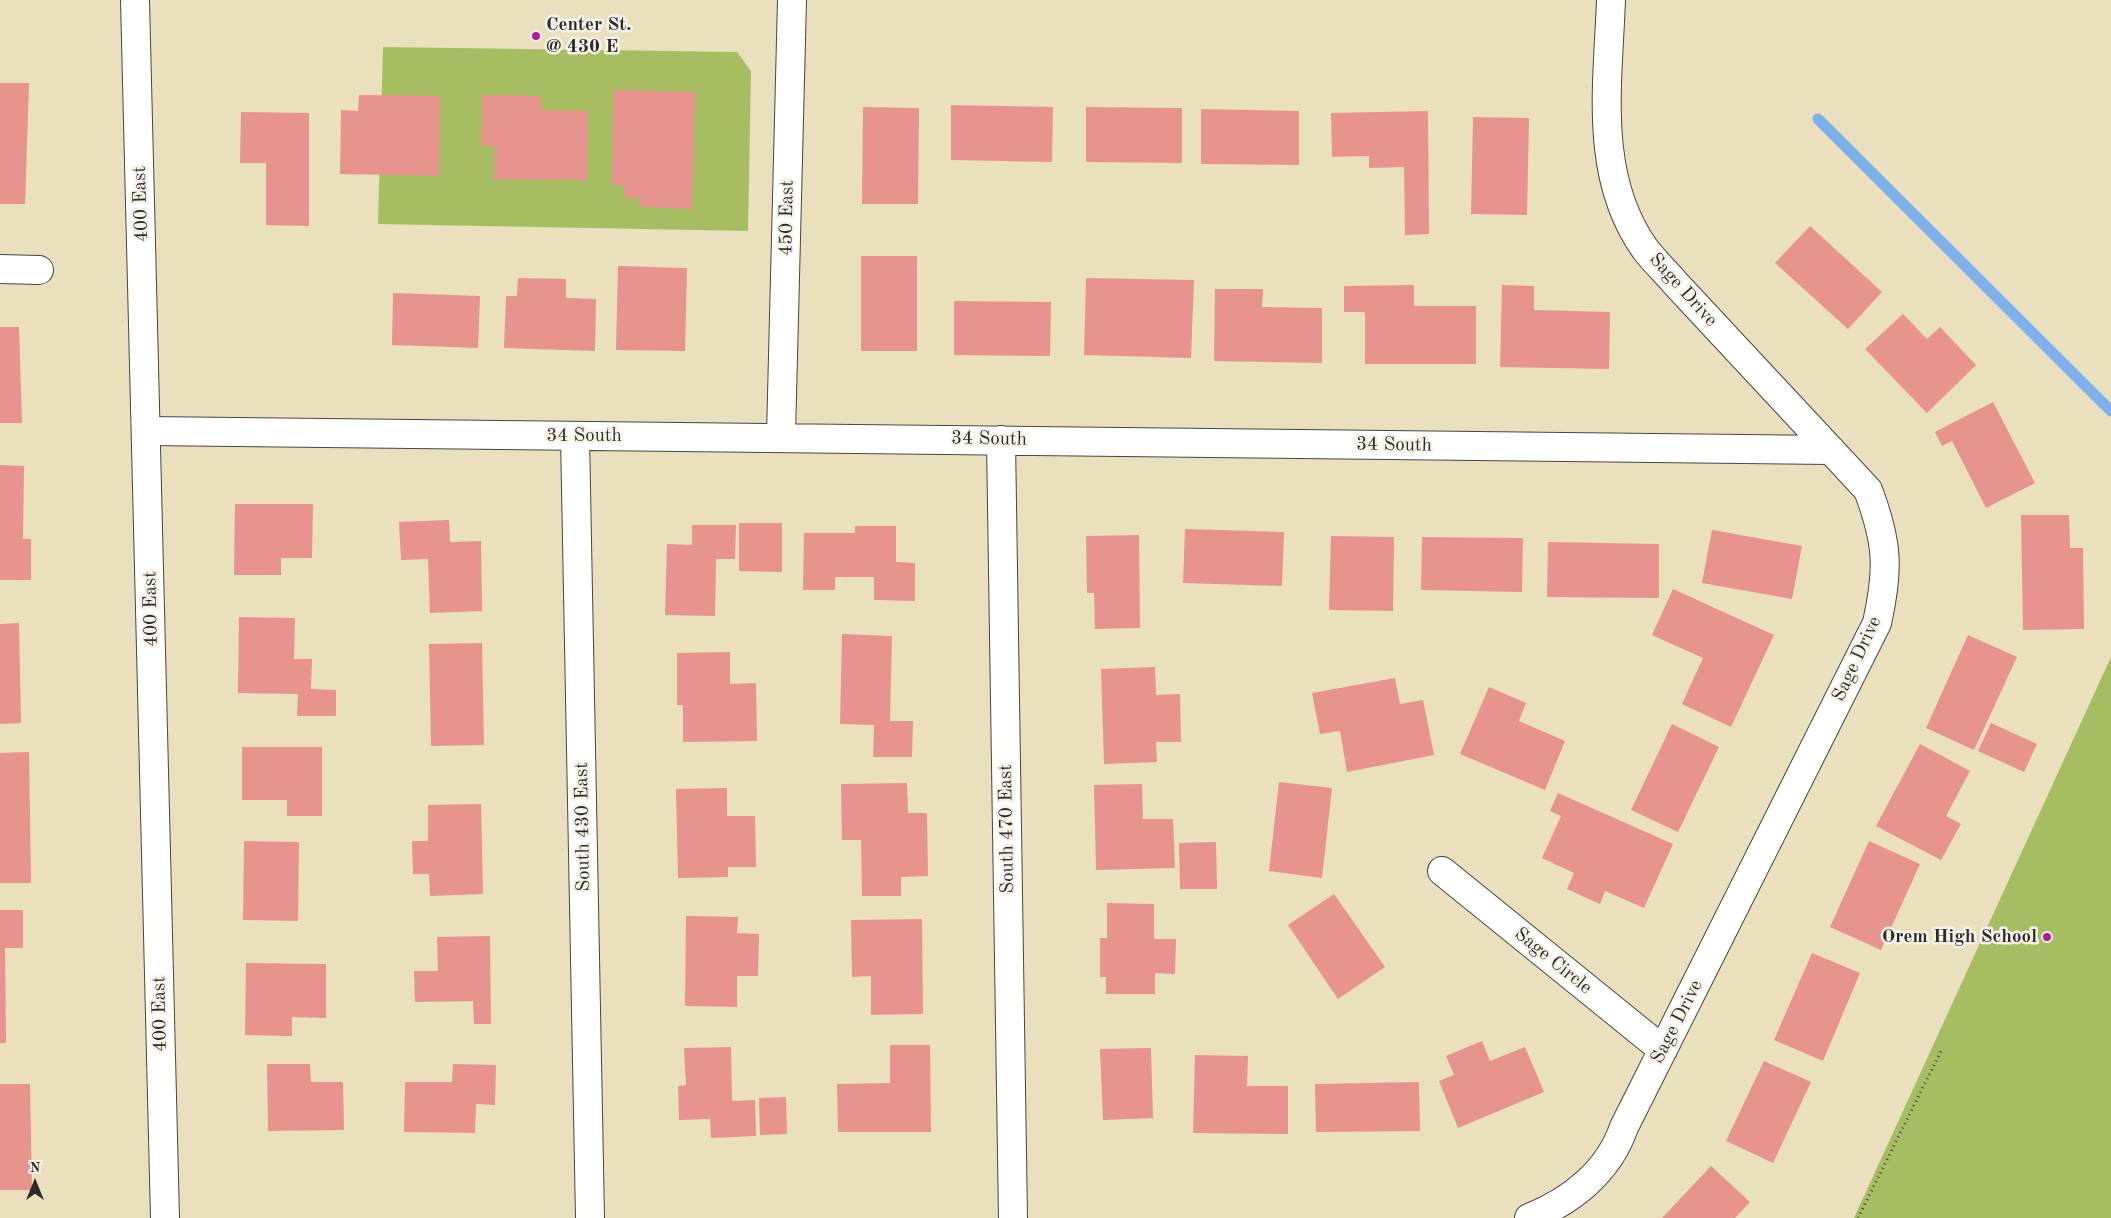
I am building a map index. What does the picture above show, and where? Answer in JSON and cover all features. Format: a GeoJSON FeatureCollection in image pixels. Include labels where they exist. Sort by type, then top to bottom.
{"type":"FeatureCollection","features":[{"type":"Feature","properties":{"kind":"street","name":"400 East"},"geometry":{"type":"LineString","coordinates":[[136,0],[165,1218]]}},
{"type":"Feature","properties":{"kind":"street","name":"450 East"},"geometry":{"type":"LineString","coordinates":[[781,436],[792,0]]}},
{"type":"Feature","properties":{"kind":"street","name":"Sage Drive"},"geometry":{"type":"LineString","coordinates":[[1530,1218],[1571,1198],[1603,1167],[1619,1142],[1624,1126],[1877,623],[1885,590],[1887,556],[1880,523],[1868,490],[1645,249],[1630,222],[1613,180],[1606,133],[1611,0]]}},
{"type":"Feature","properties":{"kind":"street"},"geometry":{"type":"LineString","coordinates":[[0,269],[39,270]]}},
{"type":"Feature","properties":{"kind":"street","name":"34 South"},"geometry":{"type":"LineString","coordinates":[[147,431],[575,436],[781,436],[1831,450]]}},
{"type":"Feature","properties":{"kind":"street","name":"South 430 East"},"geometry":{"type":"LineString","coordinates":[[575,436],[590,1218]]}},
{"type":"Feature","properties":{"kind":"street","name":"South 470 East"},"geometry":{"type":"LineString","coordinates":[[1001,440],[1013,1218]]}},
{"type":"Feature","properties":{"kind":"street","name":"Sage Circle"},"geometry":{"type":"LineString","coordinates":[[1442,872],[1663,1050]]}},
{"type":"Feature","properties":{"kind":"path"},"geometry":{"type":"LineString","coordinates":[[1858,1218],[1941,1052]]}},
{"type":"Feature","properties":{"kind":"green space"},"geometry":{"type":"Polygon","coordinates":[[[383,47],[737,52],[751,71],[748,231],[378,224],[383,47]]]}},
{"type":"Feature","properties":{"kind":"green space","name":"Orem High School"},"geometry":{"type":"Polygon","coordinates":[[[2111,657],[2111,1218],[1854,1218],[2111,657]]]}},
{"type":"Feature","properties":{"kind":"building"},"geometry":{"type":"Polygon","coordinates":[[[0,83],[29,83],[25,204],[0,204],[0,83]]]}},
{"type":"Feature","properties":{"kind":"building"},"geometry":{"type":"Polygon","coordinates":[[[614,90],[695,92],[692,209],[640,207],[640,198],[624,198],[624,185],[612,185],[614,90]]]}},
{"type":"Feature","properties":{"kind":"building"},"geometry":{"type":"Polygon","coordinates":[[[359,95],[440,96],[439,176],[340,174],[341,110],[358,111],[359,95]]]}},
{"type":"Feature","properties":{"kind":"building"},"geometry":{"type":"Polygon","coordinates":[[[482,95],[541,96],[541,110],[588,111],[587,180],[494,179],[495,146],[481,146],[482,95]]]}},
{"type":"Feature","properties":{"kind":"building"},"geometry":{"type":"Polygon","coordinates":[[[951,105],[1053,107],[1052,162],[951,160],[951,105]]]}},
{"type":"Feature","properties":{"kind":"building"},"geometry":{"type":"Polygon","coordinates":[[[863,107],[919,108],[918,204],[862,204],[863,107]]]}},
{"type":"Feature","properties":{"kind":"building"},"geometry":{"type":"Polygon","coordinates":[[[1086,107],[1182,108],[1182,163],[1086,162],[1086,107]]]}},
{"type":"Feature","properties":{"kind":"building"},"geometry":{"type":"Polygon","coordinates":[[[1201,109],[1299,111],[1299,165],[1201,164],[1201,109]]]}},
{"type":"Feature","properties":{"kind":"building"},"geometry":{"type":"Polygon","coordinates":[[[1428,111],[1429,234],[1405,235],[1404,167],[1369,168],[1369,156],[1332,157],[1331,113],[1428,111]]]}},
{"type":"Feature","properties":{"kind":"building"},"geometry":{"type":"Polygon","coordinates":[[[241,112],[309,113],[309,226],[266,225],[266,163],[240,163],[241,112]]]}},
{"type":"Feature","properties":{"kind":"building"},"geometry":{"type":"Polygon","coordinates":[[[1473,117],[1529,118],[1527,215],[1471,214],[1473,117]]]}},
{"type":"Feature","properties":{"kind":"building"},"geometry":{"type":"Polygon","coordinates":[[[1810,226],[1882,292],[1848,329],[1775,263],[1810,226]]]}},
{"type":"Feature","properties":{"kind":"building"},"geometry":{"type":"Polygon","coordinates":[[[861,256],[917,256],[917,351],[861,351],[861,256]]]}},
{"type":"Feature","properties":{"kind":"building"},"geometry":{"type":"Polygon","coordinates":[[[618,266],[687,268],[685,351],[616,350],[618,266]]]}},
{"type":"Feature","properties":{"kind":"building"},"geometry":{"type":"Polygon","coordinates":[[[518,278],[566,279],[566,298],[596,299],[595,351],[504,348],[506,296],[517,296],[518,278]]]}},
{"type":"Feature","properties":{"kind":"building"},"geometry":{"type":"Polygon","coordinates":[[[1086,278],[1194,280],[1191,358],[1084,355],[1086,278]]]}},
{"type":"Feature","properties":{"kind":"building"},"geometry":{"type":"Polygon","coordinates":[[[1414,285],[1414,306],[1476,306],[1476,364],[1365,364],[1365,312],[1344,312],[1344,286],[1414,285]]]}},
{"type":"Feature","properties":{"kind":"building"},"geometry":{"type":"Polygon","coordinates":[[[1502,285],[1534,286],[1534,310],[1610,312],[1609,369],[1500,367],[1502,285]]]}},
{"type":"Feature","properties":{"kind":"building"},"geometry":{"type":"Polygon","coordinates":[[[1215,289],[1263,289],[1262,307],[1322,308],[1322,363],[1214,361],[1215,289]]]}},
{"type":"Feature","properties":{"kind":"building"},"geometry":{"type":"Polygon","coordinates":[[[393,293],[480,296],[478,348],[392,345],[393,293]]]}},
{"type":"Feature","properties":{"kind":"building"},"geometry":{"type":"Polygon","coordinates":[[[954,301],[1051,302],[1050,356],[954,355],[954,301]]]}},
{"type":"Feature","properties":{"kind":"building"},"geometry":{"type":"Polygon","coordinates":[[[1903,314],[1927,339],[1940,327],[1976,365],[1927,413],[1865,349],[1903,314]]]}},
{"type":"Feature","properties":{"kind":"building"},"geometry":{"type":"Polygon","coordinates":[[[0,327],[19,327],[22,423],[0,423],[0,327]]]}},
{"type":"Feature","properties":{"kind":"building"},"geometry":{"type":"Polygon","coordinates":[[[1993,402],[2035,483],[1986,508],[1952,441],[1942,446],[1935,432],[1993,402]]]}},
{"type":"Feature","properties":{"kind":"building"},"geometry":{"type":"Polygon","coordinates":[[[0,465],[24,466],[23,539],[31,539],[31,580],[0,580],[0,465]]]}},
{"type":"Feature","properties":{"kind":"building"},"geometry":{"type":"Polygon","coordinates":[[[235,504],[313,504],[312,558],[281,558],[281,575],[234,575],[235,504]]]}},
{"type":"Feature","properties":{"kind":"building"},"geometry":{"type":"Polygon","coordinates":[[[2021,515],[2069,515],[2070,548],[2083,548],[2084,629],[2023,630],[2021,515]]]}},
{"type":"Feature","properties":{"kind":"building"},"geometry":{"type":"Polygon","coordinates":[[[449,520],[450,542],[481,541],[482,611],[430,613],[428,559],[401,560],[399,522],[449,520]]]}},
{"type":"Feature","properties":{"kind":"building"},"geometry":{"type":"Polygon","coordinates":[[[739,523],[782,523],[782,572],[739,571],[739,523]]]}},
{"type":"Feature","properties":{"kind":"building"},"geometry":{"type":"Polygon","coordinates":[[[692,525],[736,525],[735,559],[716,559],[715,616],[665,615],[667,544],[692,545],[692,525]]]}},
{"type":"Feature","properties":{"kind":"building"},"geometry":{"type":"Polygon","coordinates":[[[855,526],[896,526],[896,562],[915,563],[915,601],[874,600],[874,577],[835,577],[835,590],[803,590],[804,533],[855,533],[855,526]]]}},
{"type":"Feature","properties":{"kind":"building"},"geometry":{"type":"Polygon","coordinates":[[[1185,529],[1284,532],[1282,586],[1183,583],[1185,529]]]}},
{"type":"Feature","properties":{"kind":"building"},"geometry":{"type":"Polygon","coordinates":[[[1712,530],[1802,546],[1792,599],[1702,583],[1712,530]]]}},
{"type":"Feature","properties":{"kind":"building"},"geometry":{"type":"Polygon","coordinates":[[[1139,535],[1140,628],[1095,629],[1094,593],[1087,593],[1086,536],[1139,535]]]}},
{"type":"Feature","properties":{"kind":"building"},"geometry":{"type":"Polygon","coordinates":[[[1331,536],[1394,537],[1393,611],[1329,610],[1331,536]]]}},
{"type":"Feature","properties":{"kind":"building"},"geometry":{"type":"Polygon","coordinates":[[[1422,537],[1523,538],[1522,592],[1421,590],[1422,537]]]}},
{"type":"Feature","properties":{"kind":"building"},"geometry":{"type":"Polygon","coordinates":[[[1548,542],[1659,544],[1659,598],[1547,597],[1548,542]]]}},
{"type":"Feature","properties":{"kind":"building"},"geometry":{"type":"Polygon","coordinates":[[[1673,589],[1774,635],[1731,727],[1682,704],[1703,658],[1652,635],[1673,589]]]}},
{"type":"Feature","properties":{"kind":"building"},"geometry":{"type":"Polygon","coordinates":[[[239,617],[295,618],[294,659],[312,659],[311,689],[336,690],[336,716],[297,716],[298,694],[238,693],[239,617]]]}},
{"type":"Feature","properties":{"kind":"building"},"geometry":{"type":"Polygon","coordinates":[[[19,623],[21,723],[0,724],[0,624],[19,623]]]}},
{"type":"Feature","properties":{"kind":"building"},"geometry":{"type":"Polygon","coordinates":[[[842,634],[892,636],[890,721],[913,721],[912,757],[873,757],[874,725],[840,724],[842,634]]]}},
{"type":"Feature","properties":{"kind":"building"},"geometry":{"type":"Polygon","coordinates":[[[1968,635],[2017,657],[1974,750],[1926,728],[1968,635]]]}},
{"type":"Feature","properties":{"kind":"building"},"geometry":{"type":"Polygon","coordinates":[[[482,643],[484,745],[431,746],[429,644],[482,643]]]}},
{"type":"Feature","properties":{"kind":"building"},"geometry":{"type":"Polygon","coordinates":[[[730,652],[730,684],[756,683],[757,741],[683,742],[683,705],[677,705],[677,653],[730,652]]]}},
{"type":"Feature","properties":{"kind":"building"},"geometry":{"type":"Polygon","coordinates":[[[1155,667],[1156,695],[1180,694],[1181,742],[1156,742],[1157,762],[1104,764],[1101,669],[1155,667]]]}},
{"type":"Feature","properties":{"kind":"building"},"geometry":{"type":"Polygon","coordinates":[[[1395,678],[1400,704],[1423,700],[1434,755],[1347,772],[1340,731],[1320,734],[1312,693],[1395,678]]]}},
{"type":"Feature","properties":{"kind":"building"},"geometry":{"type":"Polygon","coordinates":[[[1489,687],[1526,703],[1519,721],[1565,741],[1545,790],[1460,754],[1489,687]]]}},
{"type":"Feature","properties":{"kind":"building"},"geometry":{"type":"Polygon","coordinates":[[[1991,723],[2037,744],[2024,772],[1978,751],[1991,723]]]}},
{"type":"Feature","properties":{"kind":"building"},"geometry":{"type":"Polygon","coordinates":[[[1672,724],[1719,747],[1678,832],[1631,810],[1672,724]]]}},
{"type":"Feature","properties":{"kind":"building"},"geometry":{"type":"Polygon","coordinates":[[[1920,744],[1970,771],[1946,816],[1961,824],[1941,860],[1876,826],[1920,744]]]}},
{"type":"Feature","properties":{"kind":"building"},"geometry":{"type":"Polygon","coordinates":[[[242,747],[322,747],[322,816],[287,816],[287,800],[242,800],[242,747]]]}},
{"type":"Feature","properties":{"kind":"building"},"geometry":{"type":"Polygon","coordinates":[[[29,752],[31,883],[0,883],[0,753],[29,752]]]}},
{"type":"Feature","properties":{"kind":"building"},"geometry":{"type":"Polygon","coordinates":[[[1279,782],[1332,788],[1322,878],[1269,871],[1279,782]]]}},
{"type":"Feature","properties":{"kind":"building"},"geometry":{"type":"Polygon","coordinates":[[[907,783],[908,813],[927,813],[928,876],[901,877],[901,896],[862,896],[861,840],[842,840],[841,784],[907,783]]]}},
{"type":"Feature","properties":{"kind":"building"},"geometry":{"type":"Polygon","coordinates":[[[1142,784],[1143,819],[1173,819],[1175,868],[1096,870],[1094,785],[1142,784]]]}},
{"type":"Feature","properties":{"kind":"building"},"geometry":{"type":"Polygon","coordinates":[[[727,788],[727,816],[755,816],[756,867],[728,867],[728,877],[678,878],[676,789],[727,788]]]}},
{"type":"Feature","properties":{"kind":"building"},"geometry":{"type":"Polygon","coordinates":[[[1558,793],[1673,844],[1644,908],[1605,891],[1600,904],[1567,889],[1574,873],[1542,858],[1561,816],[1550,811],[1558,793]]]}},
{"type":"Feature","properties":{"kind":"building"},"geometry":{"type":"Polygon","coordinates":[[[481,804],[483,894],[430,896],[429,874],[413,874],[412,841],[428,841],[428,805],[481,804]]]}},
{"type":"Feature","properties":{"kind":"building"},"geometry":{"type":"Polygon","coordinates":[[[244,841],[299,842],[298,921],[243,920],[244,841]]]}},
{"type":"Feature","properties":{"kind":"building"},"geometry":{"type":"Polygon","coordinates":[[[1869,841],[1920,864],[1881,950],[1830,927],[1869,841]]]}},
{"type":"Feature","properties":{"kind":"building"},"geometry":{"type":"Polygon","coordinates":[[[1216,842],[1217,889],[1180,889],[1179,843],[1216,842]]]}},
{"type":"Feature","properties":{"kind":"building"},"geometry":{"type":"Polygon","coordinates":[[[1334,894],[1385,967],[1338,999],[1288,925],[1334,894]]]}},
{"type":"Feature","properties":{"kind":"building"},"geometry":{"type":"Polygon","coordinates":[[[1107,903],[1154,904],[1154,939],[1176,939],[1175,974],[1155,973],[1155,994],[1106,994],[1106,977],[1100,977],[1100,938],[1107,938],[1107,903]]]}},
{"type":"Feature","properties":{"kind":"building"},"geometry":{"type":"Polygon","coordinates":[[[0,910],[23,910],[23,948],[5,948],[6,1043],[0,1043],[0,910]]]}},
{"type":"Feature","properties":{"kind":"building"},"geometry":{"type":"Polygon","coordinates":[[[686,916],[738,917],[737,933],[759,934],[758,976],[737,976],[737,1007],[685,1006],[686,916]]]}},
{"type":"Feature","properties":{"kind":"building"},"geometry":{"type":"Polygon","coordinates":[[[922,919],[923,1014],[871,1015],[871,976],[852,977],[851,920],[922,919]]]}},
{"type":"Feature","properties":{"kind":"building"},"geometry":{"type":"Polygon","coordinates":[[[490,936],[491,1024],[474,1024],[473,1001],[415,1002],[414,971],[438,971],[437,937],[490,936]]]}},
{"type":"Feature","properties":{"kind":"building"},"geometry":{"type":"Polygon","coordinates":[[[1812,953],[1860,973],[1823,1061],[1774,1040],[1812,953]]]}},
{"type":"Feature","properties":{"kind":"building"},"geometry":{"type":"Polygon","coordinates":[[[246,963],[326,964],[326,1018],[292,1017],[292,1036],[245,1035],[246,963]]]}},
{"type":"Feature","properties":{"kind":"building"},"geometry":{"type":"Polygon","coordinates":[[[1482,1041],[1490,1061],[1525,1047],[1544,1092],[1458,1128],[1439,1081],[1454,1075],[1446,1056],[1482,1041]]]}},
{"type":"Feature","properties":{"kind":"building"},"geometry":{"type":"Polygon","coordinates":[[[890,1045],[930,1045],[931,1132],[838,1132],[837,1084],[890,1083],[890,1045]]]}},
{"type":"Feature","properties":{"kind":"building"},"geometry":{"type":"Polygon","coordinates":[[[731,1047],[732,1101],[755,1100],[756,1136],[711,1138],[710,1119],[679,1120],[678,1086],[686,1085],[684,1048],[731,1047]]]}},
{"type":"Feature","properties":{"kind":"building"},"geometry":{"type":"Polygon","coordinates":[[[1151,1048],[1153,1118],[1103,1120],[1100,1049],[1151,1048]]]}},
{"type":"Feature","properties":{"kind":"building"},"geometry":{"type":"Polygon","coordinates":[[[1195,1055],[1248,1056],[1247,1086],[1288,1086],[1288,1134],[1193,1133],[1195,1055]]]}},
{"type":"Feature","properties":{"kind":"building"},"geometry":{"type":"Polygon","coordinates":[[[1764,1061],[1811,1082],[1773,1163],[1726,1141],[1764,1061]]]}},
{"type":"Feature","properties":{"kind":"building"},"geometry":{"type":"Polygon","coordinates":[[[267,1064],[310,1064],[311,1082],[343,1082],[344,1130],[268,1131],[267,1064]]]}},
{"type":"Feature","properties":{"kind":"building"},"geometry":{"type":"Polygon","coordinates":[[[453,1064],[496,1065],[495,1105],[476,1104],[475,1133],[404,1132],[405,1082],[452,1082],[453,1064]]]}},
{"type":"Feature","properties":{"kind":"building"},"geometry":{"type":"Polygon","coordinates":[[[1419,1082],[1420,1131],[1316,1132],[1315,1084],[1419,1082]]]}},
{"type":"Feature","properties":{"kind":"building"},"geometry":{"type":"Polygon","coordinates":[[[0,1084],[30,1084],[32,1190],[0,1190],[0,1084]]]}},
{"type":"Feature","properties":{"kind":"building"},"geometry":{"type":"Polygon","coordinates":[[[786,1097],[787,1134],[760,1135],[759,1098],[786,1097]]]}},
{"type":"Feature","properties":{"kind":"building"},"geometry":{"type":"Polygon","coordinates":[[[1711,1166],[1750,1202],[1735,1218],[1662,1218],[1711,1166]]]}},
{"type":"Feature","properties":{"kind":"waterway"},"geometry":{"type":"LineString","coordinates":[[1818,119],[2111,411]]}},
{"type":"Feature","properties":{"kind":"place","name":"Center St. @ 430 E"},"geometry":{"type":"Point","coordinates":[536,36]}},
{"type":"Feature","properties":{"kind":"place","name":"Orem High School"},"geometry":{"type":"Point","coordinates":[2047,937]}}]}
